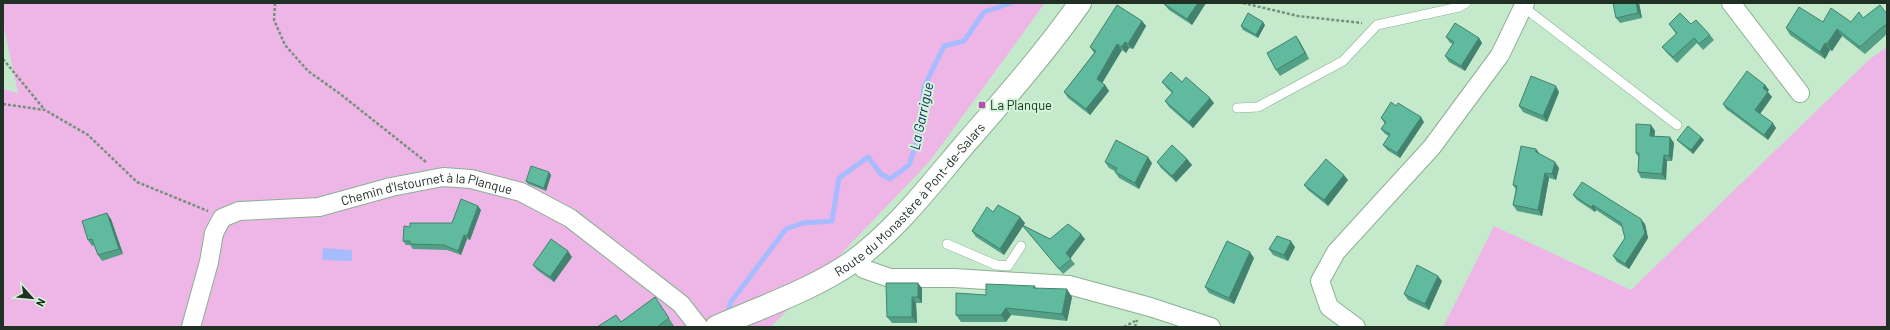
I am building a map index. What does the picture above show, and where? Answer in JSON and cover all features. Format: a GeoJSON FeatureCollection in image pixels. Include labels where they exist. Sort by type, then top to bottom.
{"type":"FeatureCollection","features":[{"type":"Feature","properties":{"kind":"street","name":"Route du Monastère à Pont-de-Salars"},"geometry":{"type":"LineString","coordinates":[[716,327],[809,286],[854,260],[889,230],[920,198],[1054,40],[1080,3]]}},
{"type":"Feature","properties":{"kind":"street"},"geometry":{"type":"LineString","coordinates":[[1730,3],[1800,93]]}},
{"type":"Feature","properties":{"kind":"street"},"geometry":{"type":"LineString","coordinates":[[1356,327],[1329,307],[1320,281],[1336,252],[1432,147],[1500,55],[1523,4]]}},
{"type":"Feature","properties":{"kind":"street","name":"Chemin d'Istournet à la Planque"},"geometry":{"type":"LineString","coordinates":[[222,218],[240,211],[319,207],[391,187],[443,178],[471,179],[521,192],[570,218],[680,304],[699,327]]}},
{"type":"Feature","properties":{"kind":"street"},"geometry":{"type":"LineString","coordinates":[[191,327],[209,262],[214,233],[222,218]]}},
{"type":"Feature","properties":{"kind":"street"},"geometry":{"type":"LineString","coordinates":[[854,260],[864,269],[890,278],[954,278],[1069,285],[1150,307],[1211,327]]}},
{"type":"Feature","properties":{"kind":"lane"},"geometry":{"type":"LineString","coordinates":[[1237,108],[1258,108],[1342,62],[1377,24],[1459,7],[1466,3]]}},
{"type":"Feature","properties":{"kind":"lane"},"geometry":{"type":"LineString","coordinates":[[1523,4],[1677,125]]}},
{"type":"Feature","properties":{"kind":"lane"},"geometry":{"type":"LineString","coordinates":[[947,244],[996,264],[1008,266],[1021,246]]}},
{"type":"Feature","properties":{"kind":"path"},"geometry":{"type":"LineString","coordinates":[[275,3],[274,20],[284,45],[308,71],[412,150],[443,178]]}},
{"type":"Feature","properties":{"kind":"path"},"geometry":{"type":"LineString","coordinates":[[1242,3],[1298,16],[1377,24]]}},
{"type":"Feature","properties":{"kind":"path"},"geometry":{"type":"LineString","coordinates":[[3,59],[45,110]]}},
{"type":"Feature","properties":{"kind":"path"},"geometry":{"type":"LineString","coordinates":[[3,104],[45,110],[88,134],[137,182],[198,206],[222,218]]}},
{"type":"Feature","properties":{"kind":"shaded area"},"geometry":{"type":"Polygon","coordinates":[[[3,3],[1045,3],[930,161],[771,327],[3,327],[3,89],[18,93],[3,23],[3,3]]]}},
{"type":"Feature","properties":{"kind":"shaded area"},"geometry":{"type":"Polygon","coordinates":[[[1887,47],[1887,327],[1443,327],[1494,226],[1631,290],[1870,59],[1887,47]]]}},
{"type":"Feature","properties":{"kind":"water"},"geometry":{"type":"Polygon","coordinates":[[[323,248],[352,250],[352,261],[322,260],[323,248]]]}},
{"type":"Feature","properties":{"kind":"building"},"geometry":{"type":"Polygon","coordinates":[[[1198,3],[1187,19],[1164,4],[1198,3]]]}},
{"type":"Feature","properties":{"kind":"building"},"geometry":{"type":"Polygon","coordinates":[[[1613,3],[1636,3],[1638,13],[1616,18],[1613,3]]]}},
{"type":"Feature","properties":{"kind":"building"},"geometry":{"type":"Polygon","coordinates":[[[1117,5],[1142,21],[1128,44],[1125,42],[1122,47],[1117,44],[1097,79],[1105,85],[1086,109],[1064,92],[1096,51],[1090,47],[1117,5]]]}},
{"type":"Feature","properties":{"kind":"building"},"geometry":{"type":"Polygon","coordinates":[[[1880,5],[1887,14],[1887,24],[1860,47],[1837,29],[1827,44],[1825,43],[1820,52],[1786,28],[1799,7],[1823,22],[1831,8],[1851,22],[1859,12],[1863,18],[1880,5]]]}},
{"type":"Feature","properties":{"kind":"building"},"geometry":{"type":"Polygon","coordinates":[[[1248,13],[1263,22],[1256,35],[1241,26],[1248,13]]]}},
{"type":"Feature","properties":{"kind":"building"},"geometry":{"type":"Polygon","coordinates":[[[1680,13],[1691,24],[1696,20],[1710,35],[1699,44],[1694,38],[1673,57],[1662,47],[1677,33],[1669,24],[1680,13]]]}},
{"type":"Feature","properties":{"kind":"building"},"geometry":{"type":"Polygon","coordinates":[[[1455,23],[1479,38],[1461,66],[1445,56],[1454,42],[1446,37],[1455,23]]]}},
{"type":"Feature","properties":{"kind":"building"},"geometry":{"type":"Polygon","coordinates":[[[1296,36],[1305,53],[1276,70],[1267,53],[1296,36]]]}},
{"type":"Feature","properties":{"kind":"building"},"geometry":{"type":"Polygon","coordinates":[[[1747,71],[1765,85],[1763,88],[1768,92],[1755,110],[1773,123],[1764,135],[1723,104],[1747,71]]]}},
{"type":"Feature","properties":{"kind":"building"},"geometry":{"type":"Polygon","coordinates":[[[1171,72],[1182,82],[1186,77],[1210,98],[1189,122],[1165,101],[1173,92],[1162,82],[1171,72]]]}},
{"type":"Feature","properties":{"kind":"building"},"geometry":{"type":"Polygon","coordinates":[[[1531,76],[1556,86],[1543,116],[1519,106],[1531,76]]]}},
{"type":"Feature","properties":{"kind":"building"},"geometry":{"type":"Polygon","coordinates":[[[1391,102],[1396,106],[1398,103],[1421,117],[1397,153],[1383,145],[1390,134],[1381,129],[1386,122],[1381,118],[1391,102]]]}},
{"type":"Feature","properties":{"kind":"building"},"geometry":{"type":"Polygon","coordinates":[[[1636,124],[1651,125],[1650,136],[1670,137],[1669,156],[1664,155],[1662,174],[1638,172],[1639,153],[1636,153],[1636,124]]]}},
{"type":"Feature","properties":{"kind":"building"},"geometry":{"type":"Polygon","coordinates":[[[1688,126],[1701,137],[1691,150],[1677,140],[1688,126]]]}},
{"type":"Feature","properties":{"kind":"building"},"geometry":{"type":"Polygon","coordinates":[[[1116,140],[1148,157],[1135,183],[1115,172],[1117,168],[1105,162],[1116,140]]]}},
{"type":"Feature","properties":{"kind":"building"},"geometry":{"type":"Polygon","coordinates":[[[1172,145],[1187,159],[1172,176],[1157,162],[1172,145]]]}},
{"type":"Feature","properties":{"kind":"building"},"geometry":{"type":"Polygon","coordinates":[[[1521,146],[1536,149],[1536,152],[1555,162],[1552,174],[1545,173],[1538,210],[1513,205],[1517,186],[1513,185],[1521,146]]]}},
{"type":"Feature","properties":{"kind":"building"},"geometry":{"type":"Polygon","coordinates":[[[1326,159],[1344,175],[1324,200],[1304,185],[1326,159]]]}},
{"type":"Feature","properties":{"kind":"building"},"geometry":{"type":"Polygon","coordinates":[[[531,166],[549,172],[544,188],[526,181],[531,166]]]}},
{"type":"Feature","properties":{"kind":"building"},"geometry":{"type":"Polygon","coordinates":[[[1582,182],[1641,219],[1645,233],[1625,264],[1613,256],[1625,238],[1621,223],[1593,205],[1591,207],[1573,195],[1582,182]]]}},
{"type":"Feature","properties":{"kind":"building"},"geometry":{"type":"Polygon","coordinates":[[[461,199],[478,206],[467,236],[464,235],[458,251],[444,245],[410,244],[410,241],[403,241],[404,226],[410,227],[410,223],[452,223],[461,199]]]}},
{"type":"Feature","properties":{"kind":"building"},"geometry":{"type":"Polygon","coordinates":[[[998,205],[1020,217],[1000,249],[972,231],[987,207],[993,212],[998,205]]]}},
{"type":"Feature","properties":{"kind":"building"},"geometry":{"type":"Polygon","coordinates":[[[107,213],[119,249],[98,255],[92,239],[88,240],[82,221],[107,213]]]}},
{"type":"Feature","properties":{"kind":"building"},"geometry":{"type":"Polygon","coordinates":[[[1068,224],[1081,234],[1066,253],[1071,259],[1059,269],[1022,225],[1050,239],[1068,224]]]}},
{"type":"Feature","properties":{"kind":"building"},"geometry":{"type":"Polygon","coordinates":[[[1277,236],[1291,241],[1284,255],[1269,249],[1277,236]]]}},
{"type":"Feature","properties":{"kind":"building"},"geometry":{"type":"Polygon","coordinates":[[[551,239],[568,251],[550,277],[533,265],[551,239]]]}},
{"type":"Feature","properties":{"kind":"building"},"geometry":{"type":"Polygon","coordinates":[[[1227,241],[1250,252],[1229,298],[1205,287],[1227,241]]]}},
{"type":"Feature","properties":{"kind":"building"},"geometry":{"type":"Polygon","coordinates":[[[1417,265],[1438,276],[1425,304],[1404,294],[1417,265]]]}},
{"type":"Feature","properties":{"kind":"building"},"geometry":{"type":"Polygon","coordinates":[[[886,283],[918,283],[918,297],[912,297],[912,317],[887,317],[886,283]]]}},
{"type":"Feature","properties":{"kind":"building"},"geometry":{"type":"Polygon","coordinates":[[[986,284],[1067,289],[1062,314],[1006,308],[1001,315],[956,315],[956,293],[986,295],[986,284]]]}},
{"type":"Feature","properties":{"kind":"building"},"geometry":{"type":"Polygon","coordinates":[[[655,297],[669,318],[657,327],[597,327],[616,315],[621,322],[655,297]]]}},
{"type":"Feature","properties":{"kind":"waterway","name":"La Garrigue"},"geometry":{"type":"LineString","coordinates":[[728,316],[730,303],[786,229],[803,223],[832,221],[839,178],[868,157],[881,174],[890,179],[909,165],[919,135],[924,87],[944,46],[964,41],[984,12],[1011,3]]}},
{"type":"Feature","properties":{"kind":"place","name":"La Planque"},"geometry":{"type":"Point","coordinates":[982,105]}}]}
